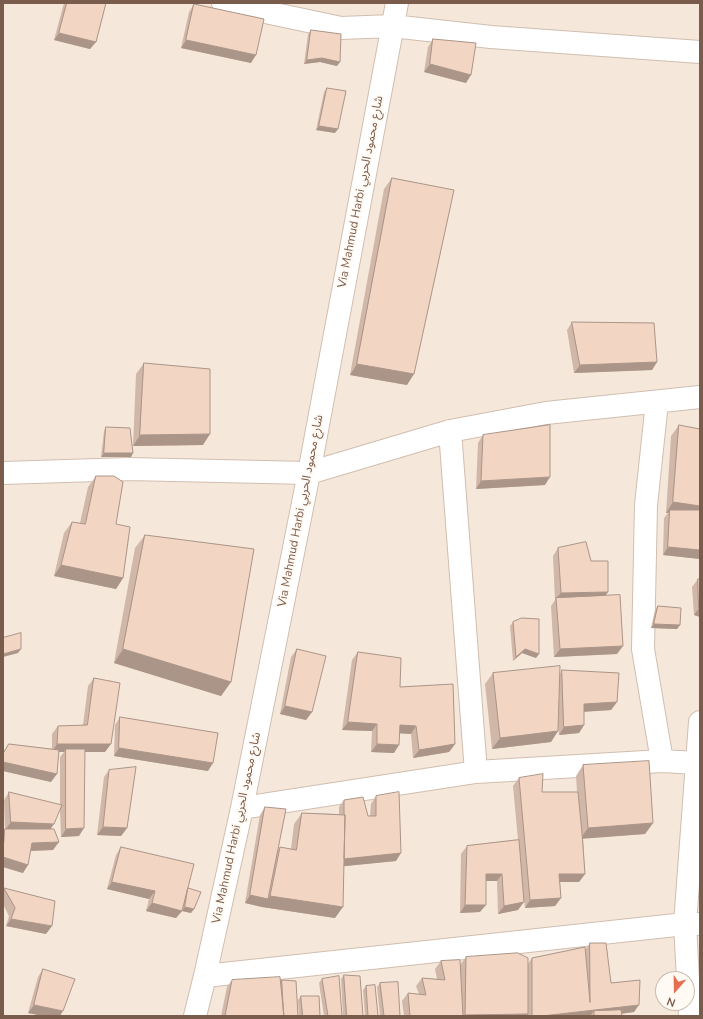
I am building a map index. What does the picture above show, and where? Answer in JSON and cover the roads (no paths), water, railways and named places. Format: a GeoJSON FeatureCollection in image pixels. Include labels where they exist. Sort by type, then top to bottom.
{"type":"FeatureCollection","features":[{"type":"Feature","properties":{"kind":"street"},"geometry":{"type":"LineString","coordinates":[[223,3],[341,28],[392,26],[491,37],[700,52]]}},
{"type":"Feature","properties":{"kind":"street","name":"Via Mahmud Harbi شارع محمود الحربي"},"geometry":{"type":"LineString","coordinates":[[195,1016],[242,808],[309,473],[397,3]]}},
{"type":"Feature","properties":{"kind":"street"},"geometry":{"type":"LineString","coordinates":[[3,473],[128,469],[309,473],[450,430],[546,413],[657,402],[700,396]]}},
{"type":"Feature","properties":{"kind":"street"},"geometry":{"type":"LineString","coordinates":[[657,402],[646,505],[643,649],[662,761]]}},
{"type":"Feature","properties":{"kind":"street"},"geometry":{"type":"LineString","coordinates":[[450,430],[476,772]]}},
{"type":"Feature","properties":{"kind":"street"},"geometry":{"type":"LineString","coordinates":[[690,1016],[697,763],[700,722]]}},
{"type":"Feature","properties":{"kind":"street"},"geometry":{"type":"LineString","coordinates":[[242,808],[476,772],[662,761],[697,763]]}},
{"type":"Feature","properties":{"kind":"street"},"geometry":{"type":"LineString","coordinates":[[205,976],[692,924]]}}]}
